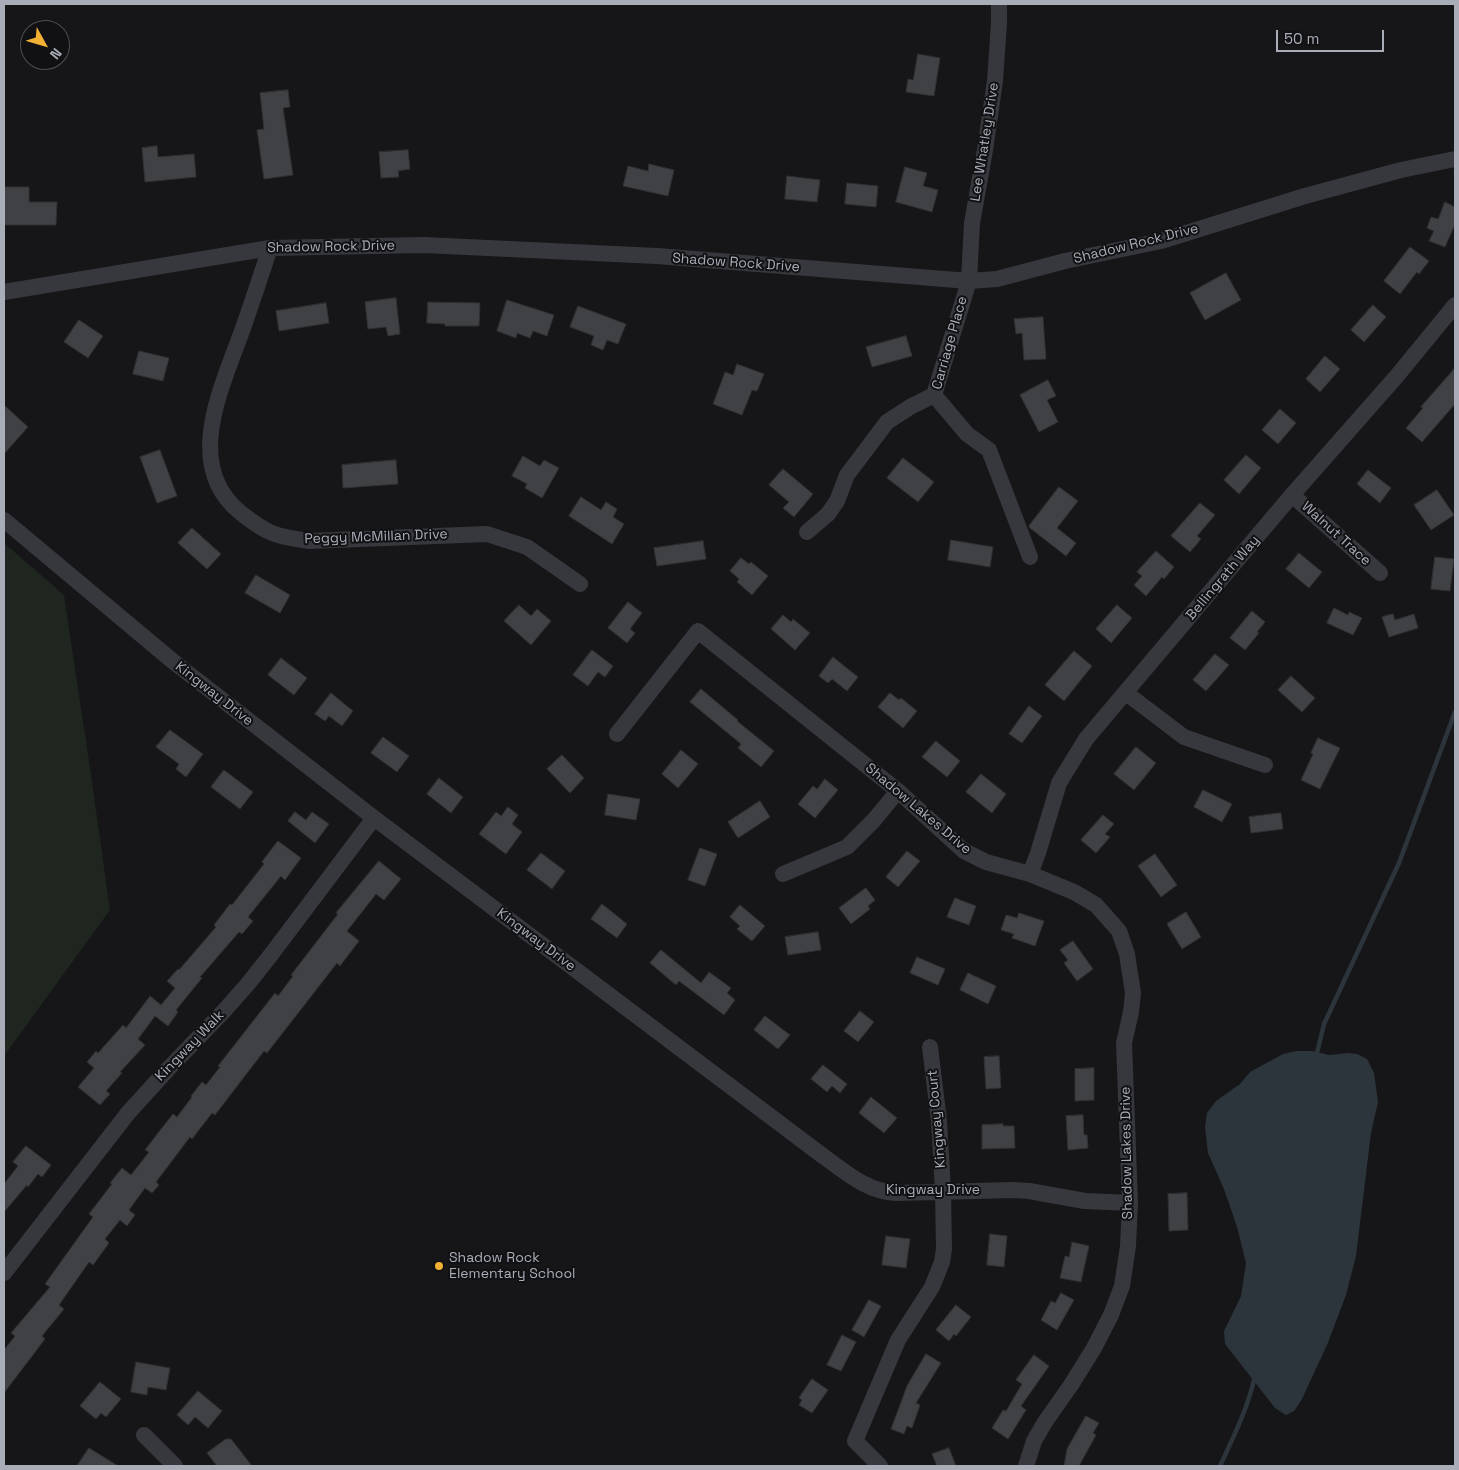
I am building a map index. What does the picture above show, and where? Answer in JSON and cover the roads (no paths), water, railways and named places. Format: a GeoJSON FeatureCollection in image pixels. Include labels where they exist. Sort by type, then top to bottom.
{"type":"FeatureCollection","features":[{"type":"Feature","properties":{"kind":"street","name":"Lee Whatley Drive"},"geometry":{"type":"LineString","coordinates":[[969,281],[972,224],[995,81],[999,4]]}},
{"type":"Feature","properties":{"kind":"street","name":"Shadow Rock Drive"},"geometry":{"type":"LineString","coordinates":[[4,292],[270,248],[434,245],[658,256],[969,281],[997,279],[1065,261],[1161,241],[1305,196],[1391,172],[1455,159]]}},
{"type":"Feature","properties":{"kind":"street","name":"Peggy McMillan Drive"},"geometry":{"type":"LineString","coordinates":[[270,248],[217,401],[210,433],[213,474],[221,491],[235,508],[270,534],[300,540],[488,534],[526,547],[580,584]]}},
{"type":"Feature","properties":{"kind":"street","name":"Carriage Place"},"geometry":{"type":"LineString","coordinates":[[969,281],[934,395],[967,434],[989,450],[1030,556]]}},
{"type":"Feature","properties":{"kind":"street","name":"Bellingrath Way"},"geometry":{"type":"LineString","coordinates":[[1030,874],[1059,783],[1086,739],[1292,495],[1396,377],[1455,305]]}},
{"type":"Feature","properties":{"kind":"street"},"geometry":{"type":"LineString","coordinates":[[807,532],[828,514],[837,501],[847,475],[887,422],[910,407],[934,395]]}},
{"type":"Feature","properties":{"kind":"street","name":"Walnut Trace"},"geometry":{"type":"LineString","coordinates":[[1292,495],[1380,573]]}},
{"type":"Feature","properties":{"kind":"street","name":"Kingway Drive"},"geometry":{"type":"LineString","coordinates":[[4,520],[175,663],[374,818],[784,1127],[860,1182],[874,1189],[896,1193],[1029,1190],[1085,1201],[1130,1202]]}},
{"type":"Feature","properties":{"kind":"street","name":"Shadow Lakes Drive"},"geometry":{"type":"LineString","coordinates":[[618,734],[698,631],[898,791],[964,852],[986,862],[1030,874],[1074,892],[1096,905],[1119,930],[1127,954],[1133,993],[1124,1043],[1130,1202],[1128,1246],[1122,1286],[1111,1315],[1094,1348],[1034,1441],[1026,1466]]}},
{"type":"Feature","properties":{"kind":"street"},"geometry":{"type":"LineString","coordinates":[[1126,693],[1184,737],[1265,765]]}},
{"type":"Feature","properties":{"kind":"street"},"geometry":{"type":"LineString","coordinates":[[783,874],[847,847],[874,820],[898,791]]}},
{"type":"Feature","properties":{"kind":"street","name":"Kingway Walk"},"geometry":{"type":"LineString","coordinates":[[4,1273],[128,1114],[252,978],[374,818]]}},
{"type":"Feature","properties":{"kind":"street","name":"Kingway Court"},"geometry":{"type":"LineString","coordinates":[[880,1466],[855,1441],[898,1340],[926,1299],[937,1275],[944,1249],[939,1121],[930,1047]]}},
{"type":"Feature","properties":{"kind":"street"},"geometry":{"type":"LineString","coordinates":[[144,1435],[175,1466]]}},
{"type":"Feature","properties":{"kind":"waterway"},"geometry":{"type":"LineString","coordinates":[[1317,1053],[1324,1024],[1399,863],[1455,712]]}},
{"type":"Feature","properties":{"kind":"waterway"},"geometry":{"type":"LineString","coordinates":[[1220,1466],[1244,1413],[1254,1380]]}},
{"type":"Feature","properties":{"kind":"place","name":"Shadow Rock Elementary School"},"geometry":{"type":"Point","coordinates":[439,1266]}}]}
